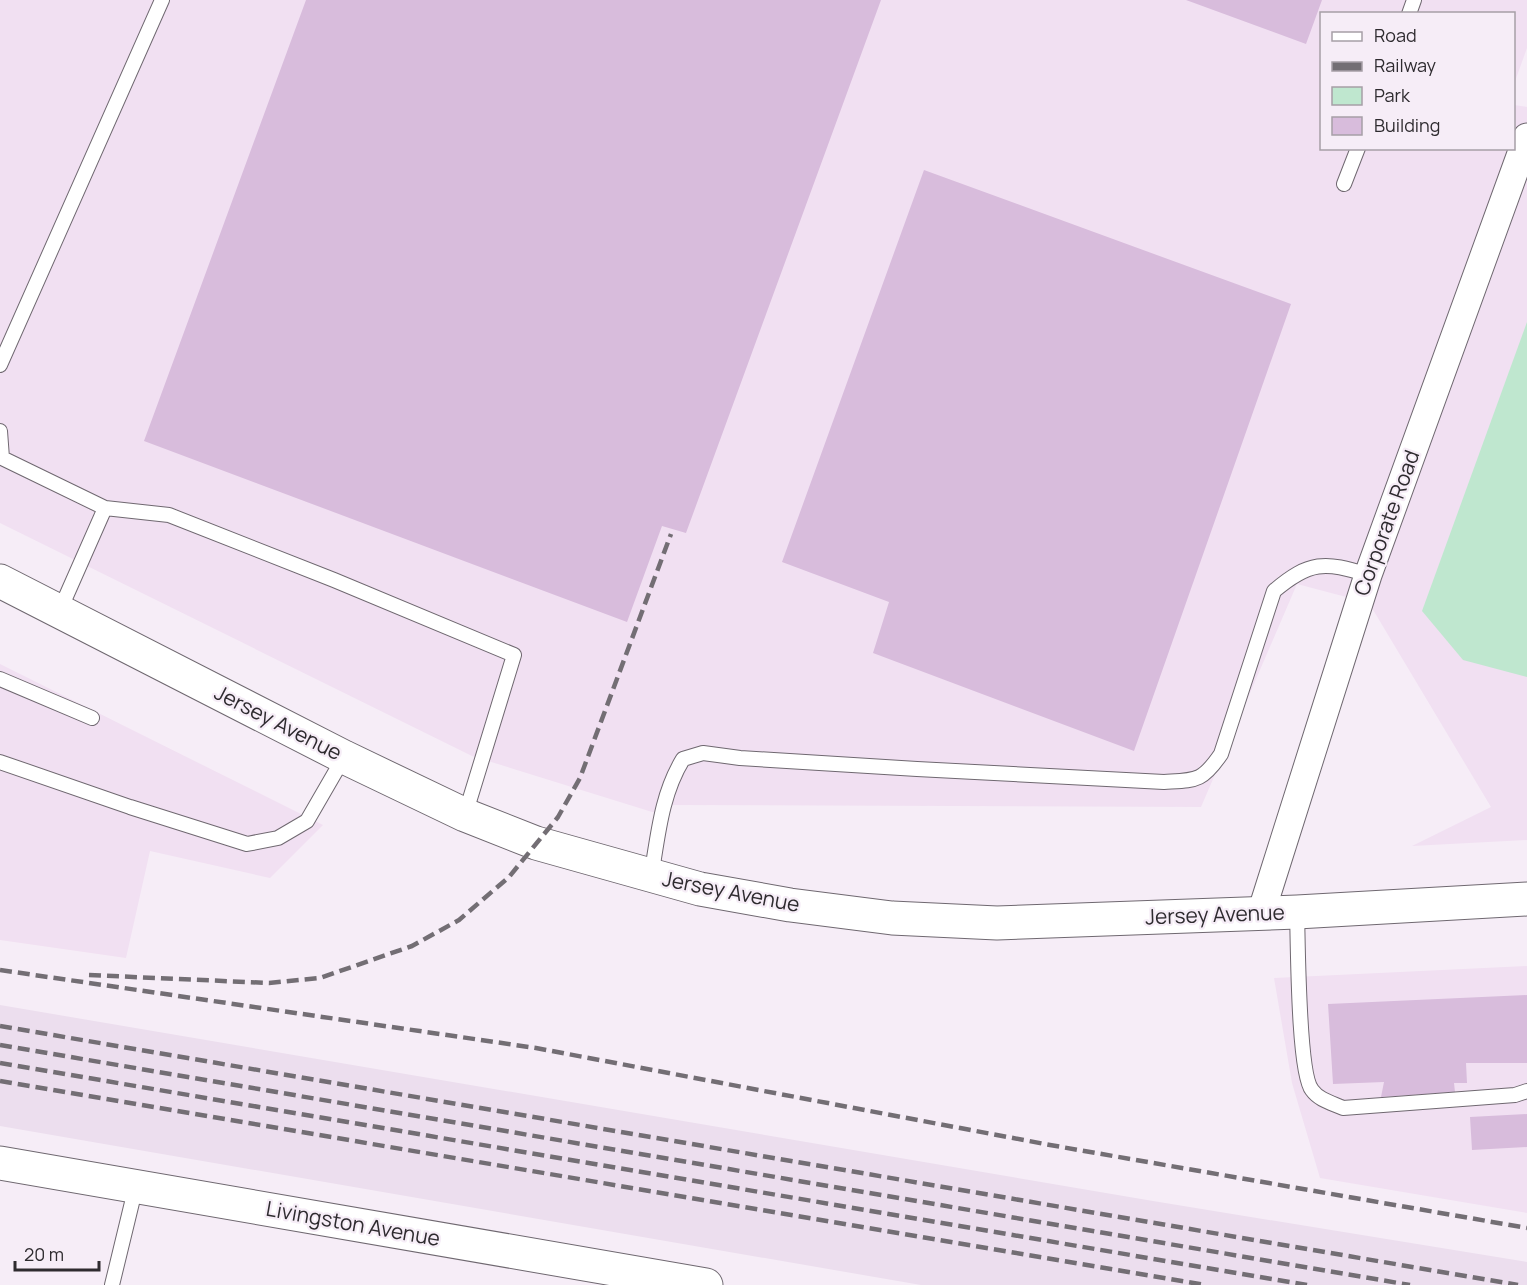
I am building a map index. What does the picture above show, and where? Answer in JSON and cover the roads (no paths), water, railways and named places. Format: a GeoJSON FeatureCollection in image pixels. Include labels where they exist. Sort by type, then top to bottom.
{"type":"FeatureCollection","features":[{"type":"Feature","properties":{"kind":"main road","name":"Jersey Avenue"},"geometry":{"type":"LineString","coordinates":[[0,581],[344,757],[465,815],[536,843],[700,890],[790,905],[892,918],[946,922],[1040,923],[1261,914],[1527,899]]}},
{"type":"Feature","properties":{"kind":"main road","name":"Livingston Avenue"},"geometry":{"type":"LineString","coordinates":[[0,1162],[706,1285]]}},
{"type":"Feature","properties":{"kind":"street","name":"Corporate Road"},"geometry":{"type":"LineString","coordinates":[[1261,914],[1368,575],[1527,137]]}},
{"type":"Feature","properties":{"kind":"lane"},"geometry":{"type":"LineString","coordinates":[[0,364],[162,0]]}},
{"type":"Feature","properties":{"kind":"lane"},"geometry":{"type":"LineString","coordinates":[[1344,184],[1357,150]]}},
{"type":"Feature","properties":{"kind":"lane"},"geometry":{"type":"LineString","coordinates":[[0,431],[2,458],[105,508],[169,516],[334,580],[514,655],[465,815]]}},
{"type":"Feature","properties":{"kind":"lane"},"geometry":{"type":"LineString","coordinates":[[60,610],[105,508]]}},
{"type":"Feature","properties":{"kind":"lane"},"geometry":{"type":"LineString","coordinates":[[651,877],[664,799],[674,773],[683,759],[703,753],[741,758],[917,769],[1164,782],[1194,780],[1209,771],[1221,754],[1274,591],[1294,574],[1316,567],[1339,566],[1368,575]]}},
{"type":"Feature","properties":{"kind":"lane"},"geometry":{"type":"LineString","coordinates":[[0,679],[92,718]]}},
{"type":"Feature","properties":{"kind":"lane"},"geometry":{"type":"LineString","coordinates":[[0,762],[247,844],[278,838],[306,821],[344,757]]}},
{"type":"Feature","properties":{"kind":"lane"},"geometry":{"type":"LineString","coordinates":[[1296,912],[1303,1056],[1310,1089],[1321,1099],[1343,1108],[1515,1095],[1527,1091]]}},
{"type":"Feature","properties":{"kind":"lane"},"geometry":{"type":"LineString","coordinates":[[112,1285],[136,1186]]}},
{"type":"Feature","properties":{"kind":"railway"},"geometry":{"type":"LineString","coordinates":[[89,975],[269,983],[320,978],[412,946],[459,920],[509,877],[558,817],[580,778],[671,534]]}},
{"type":"Feature","properties":{"kind":"railway"},"geometry":{"type":"LineString","coordinates":[[0,970],[536,1048],[1050,1145],[1527,1228]]}},
{"type":"Feature","properties":{"kind":"railway"},"geometry":{"type":"LineString","coordinates":[[0,1026],[1518,1285]]}},
{"type":"Feature","properties":{"kind":"railway"},"geometry":{"type":"LineString","coordinates":[[0,1045],[1410,1285]]}},
{"type":"Feature","properties":{"kind":"railway"},"geometry":{"type":"LineString","coordinates":[[0,1063],[1307,1285]]}},
{"type":"Feature","properties":{"kind":"railway"},"geometry":{"type":"LineString","coordinates":[[0,1081],[1205,1285]]}}]}
